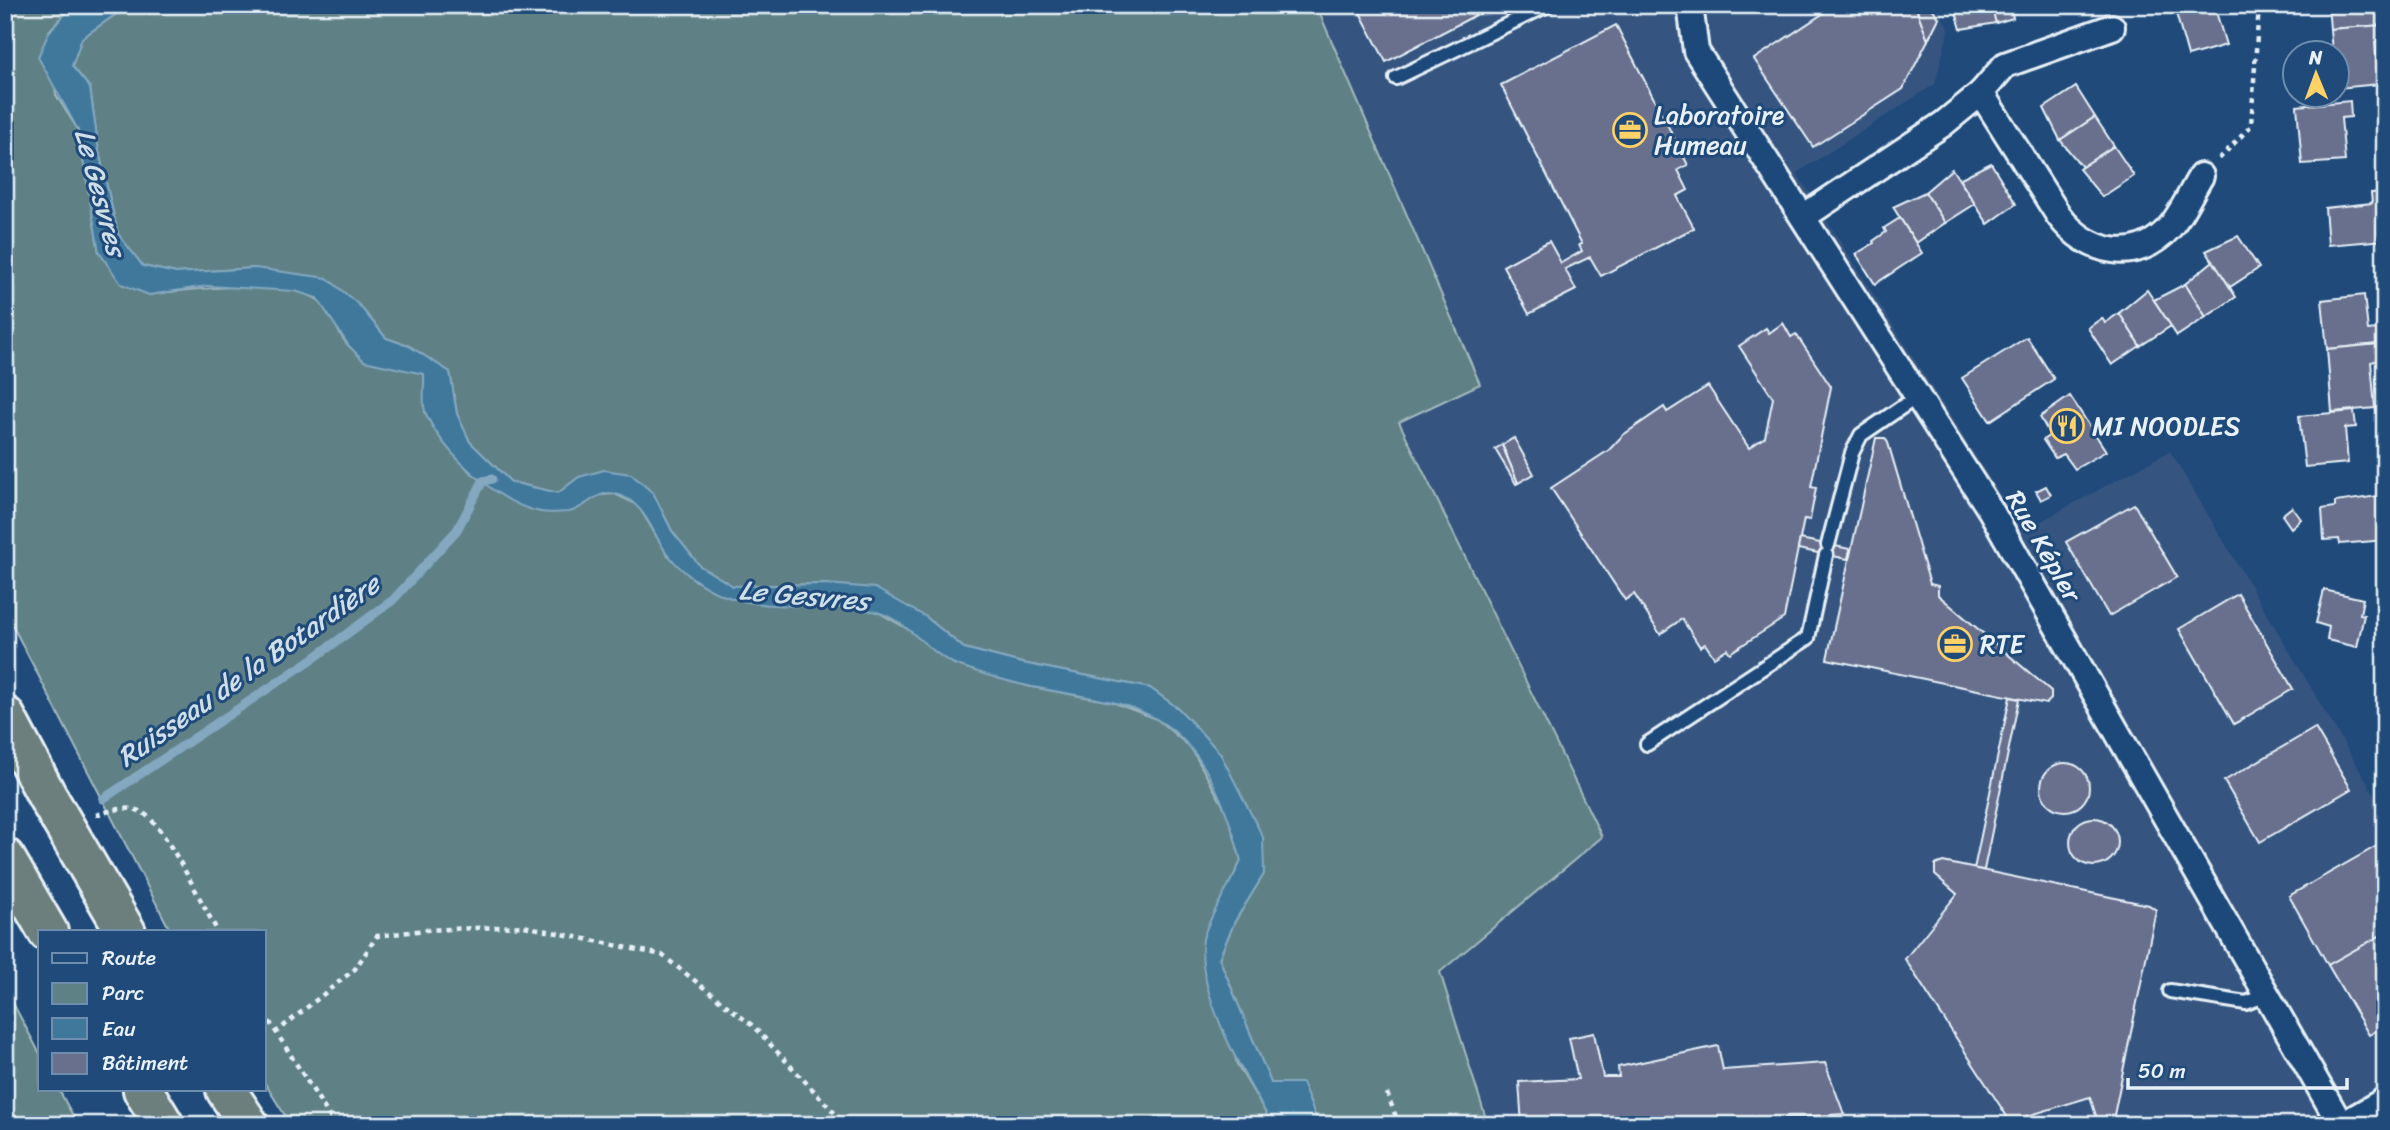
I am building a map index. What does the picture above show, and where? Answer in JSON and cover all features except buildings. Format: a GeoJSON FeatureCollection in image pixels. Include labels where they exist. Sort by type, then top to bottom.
{"type":"FeatureCollection","features":[{"type":"Feature","properties":{"kind":"highway"},"geometry":{"type":"LineString","coordinates":[[5,716],[125,930]]}},
{"type":"Feature","properties":{"kind":"highway"},"geometry":{"type":"LineString","coordinates":[[5,858],[47,930]]}},
{"type":"Feature","properties":{"kind":"highway"},"geometry":{"type":"LineString","coordinates":[[144,1092],[164,1125]]}},
{"type":"Feature","properties":{"kind":"highway"},"geometry":{"type":"LineString","coordinates":[[227,1092],[249,1125]]}},
{"type":"Feature","properties":{"kind":"street","name":"Rue Képler"},"geometry":{"type":"LineString","coordinates":[[1690,5],[1696,51],[1991,512],[2341,1125]]}},
{"type":"Feature","properties":{"kind":"street"},"geometry":{"type":"LineString","coordinates":[[1803,217],[1943,124],[1981,93],[2005,65],[2112,27]]}},
{"type":"Feature","properties":{"kind":"street"},"geometry":{"type":"LineString","coordinates":[[1981,93],[2059,216],[2071,231],[2086,243],[2110,250],[2134,250],[2153,242],[2170,227],[2201,176]]}},
{"type":"Feature","properties":{"kind":"street"},"geometry":{"type":"LineString","coordinates":[[2341,1125],[2385,1100]]}},
{"type":"Feature","properties":{"kind":"lane"},"geometry":{"type":"LineString","coordinates":[[1396,78],[1548,5]]}},
{"type":"Feature","properties":{"kind":"lane"},"geometry":{"type":"LineString","coordinates":[[1647,744],[1808,639],[1852,453],[1861,435],[1918,396]]}},
{"type":"Feature","properties":{"kind":"lane"},"geometry":{"type":"LineString","coordinates":[[2170,992],[2246,1003],[2267,995]]}},
{"type":"Feature","properties":{"kind":"path"},"geometry":{"type":"LineString","coordinates":[[2201,176],[2251,126],[2259,5]]}},
{"type":"Feature","properties":{"kind":"path"},"geometry":{"type":"LineString","coordinates":[[96,815],[125,808],[144,813],[161,832],[217,930]]}},
{"type":"Feature","properties":{"kind":"path"},"geometry":{"type":"LineString","coordinates":[[275,1033],[355,969],[377,936],[425,930],[524,926],[662,955],[753,1026],[846,1125]]}},
{"type":"Feature","properties":{"kind":"path"},"geometry":{"type":"LineString","coordinates":[[266,1017],[335,1125]]}},
{"type":"Feature","properties":{"kind":"path"},"geometry":{"type":"LineString","coordinates":[[1387,1093],[1399,1125]]}},
{"type":"Feature","properties":{"kind":"shaded area"},"geometry":{"type":"Polygon","coordinates":[[[1316,5],[1936,5],[1949,29],[1935,84],[1797,173],[2023,531],[2170,451],[2385,812],[2385,1125],[1488,1125],[1440,972],[1602,836],[1399,421],[1480,384],[1316,5]]]}},
{"type":"Feature","properties":{"kind":"green space"},"geometry":{"type":"Polygon","coordinates":[[[5,5],[73,5],[49,31],[56,95],[78,130],[99,252],[149,295],[209,288],[257,287],[299,292],[315,298],[326,308],[349,346],[385,363],[424,374],[425,413],[469,471],[506,497],[541,512],[572,511],[599,495],[615,494],[638,505],[667,554],[696,581],[726,596],[876,611],[911,631],[954,664],[1027,686],[1112,702],[1157,719],[1191,748],[1229,816],[1241,861],[1204,937],[1237,1064],[1273,1125],[291,1125],[266,1085],[266,930],[170,930],[5,611],[5,5]]]}},
{"type":"Feature","properties":{"kind":"green space"},"geometry":{"type":"Polygon","coordinates":[[[129,5],[1316,5],[1480,384],[1399,422],[1602,837],[1440,972],[1488,1125],[1319,1125],[1302,1083],[1271,1083],[1219,958],[1235,921],[1264,874],[1220,753],[1179,709],[1150,688],[1022,663],[964,648],[926,617],[826,584],[733,586],[700,566],[672,531],[653,493],[579,477],[558,493],[511,482],[470,442],[457,414],[450,372],[409,346],[386,338],[359,305],[255,268],[176,273],[143,266],[118,234],[99,152],[90,88],[72,66],[82,38],[129,5]]]}},
{"type":"Feature","properties":{"kind":"green space"},"geometry":{"type":"Polygon","coordinates":[[[5,988],[38,1050],[38,1092],[60,1092],[78,1125],[5,1125],[5,988]]]}},
{"type":"Feature","properties":{"kind":"water","name":"Le Gesvres"},"geometry":{"type":"Polygon","coordinates":[[[73,5],[129,5],[82,38],[72,66],[90,88],[99,152],[118,234],[143,266],[176,273],[255,268],[327,278],[359,305],[386,338],[409,346],[450,372],[457,414],[470,442],[511,482],[558,493],[579,477],[604,470],[631,474],[653,493],[672,531],[700,566],[733,586],[826,584],[875,588],[926,617],[964,648],[1022,663],[1150,688],[1179,709],[1220,753],[1263,837],[1264,874],[1235,921],[1219,958],[1271,1083],[1302,1083],[1319,1125],[1273,1125],[1237,1060],[1215,1009],[1207,984],[1203,939],[1214,911],[1241,861],[1229,821],[1212,781],[1188,745],[1173,731],[1156,719],[1126,706],[1019,684],[957,665],[946,660],[896,621],[873,611],[836,606],[761,604],[717,593],[700,584],[678,566],[666,552],[641,510],[634,503],[616,494],[602,494],[580,508],[554,513],[524,507],[508,499],[475,475],[435,431],[424,406],[424,374],[364,361],[349,346],[317,298],[295,291],[207,286],[149,295],[121,284],[99,252],[78,130],[38,57],[49,32],[73,5]]]}},
{"type":"Feature","properties":{"kind":"waterway","name":"Ruisseau de la Botardière"},"geometry":{"type":"LineString","coordinates":[[103,799],[314,658],[393,600],[457,530],[483,481],[492,479]]}},
{"type":"Feature","properties":{"kind":"place","name":"Laboratoire Humeau"},"geometry":{"type":"Point","coordinates":[1630,130]}},
{"type":"Feature","properties":{"kind":"place","name":"MI NOODLES"},"geometry":{"type":"Point","coordinates":[2067,426]}},
{"type":"Feature","properties":{"kind":"place","name":"RTE"},"geometry":{"type":"Point","coordinates":[1955,644]}}]}
